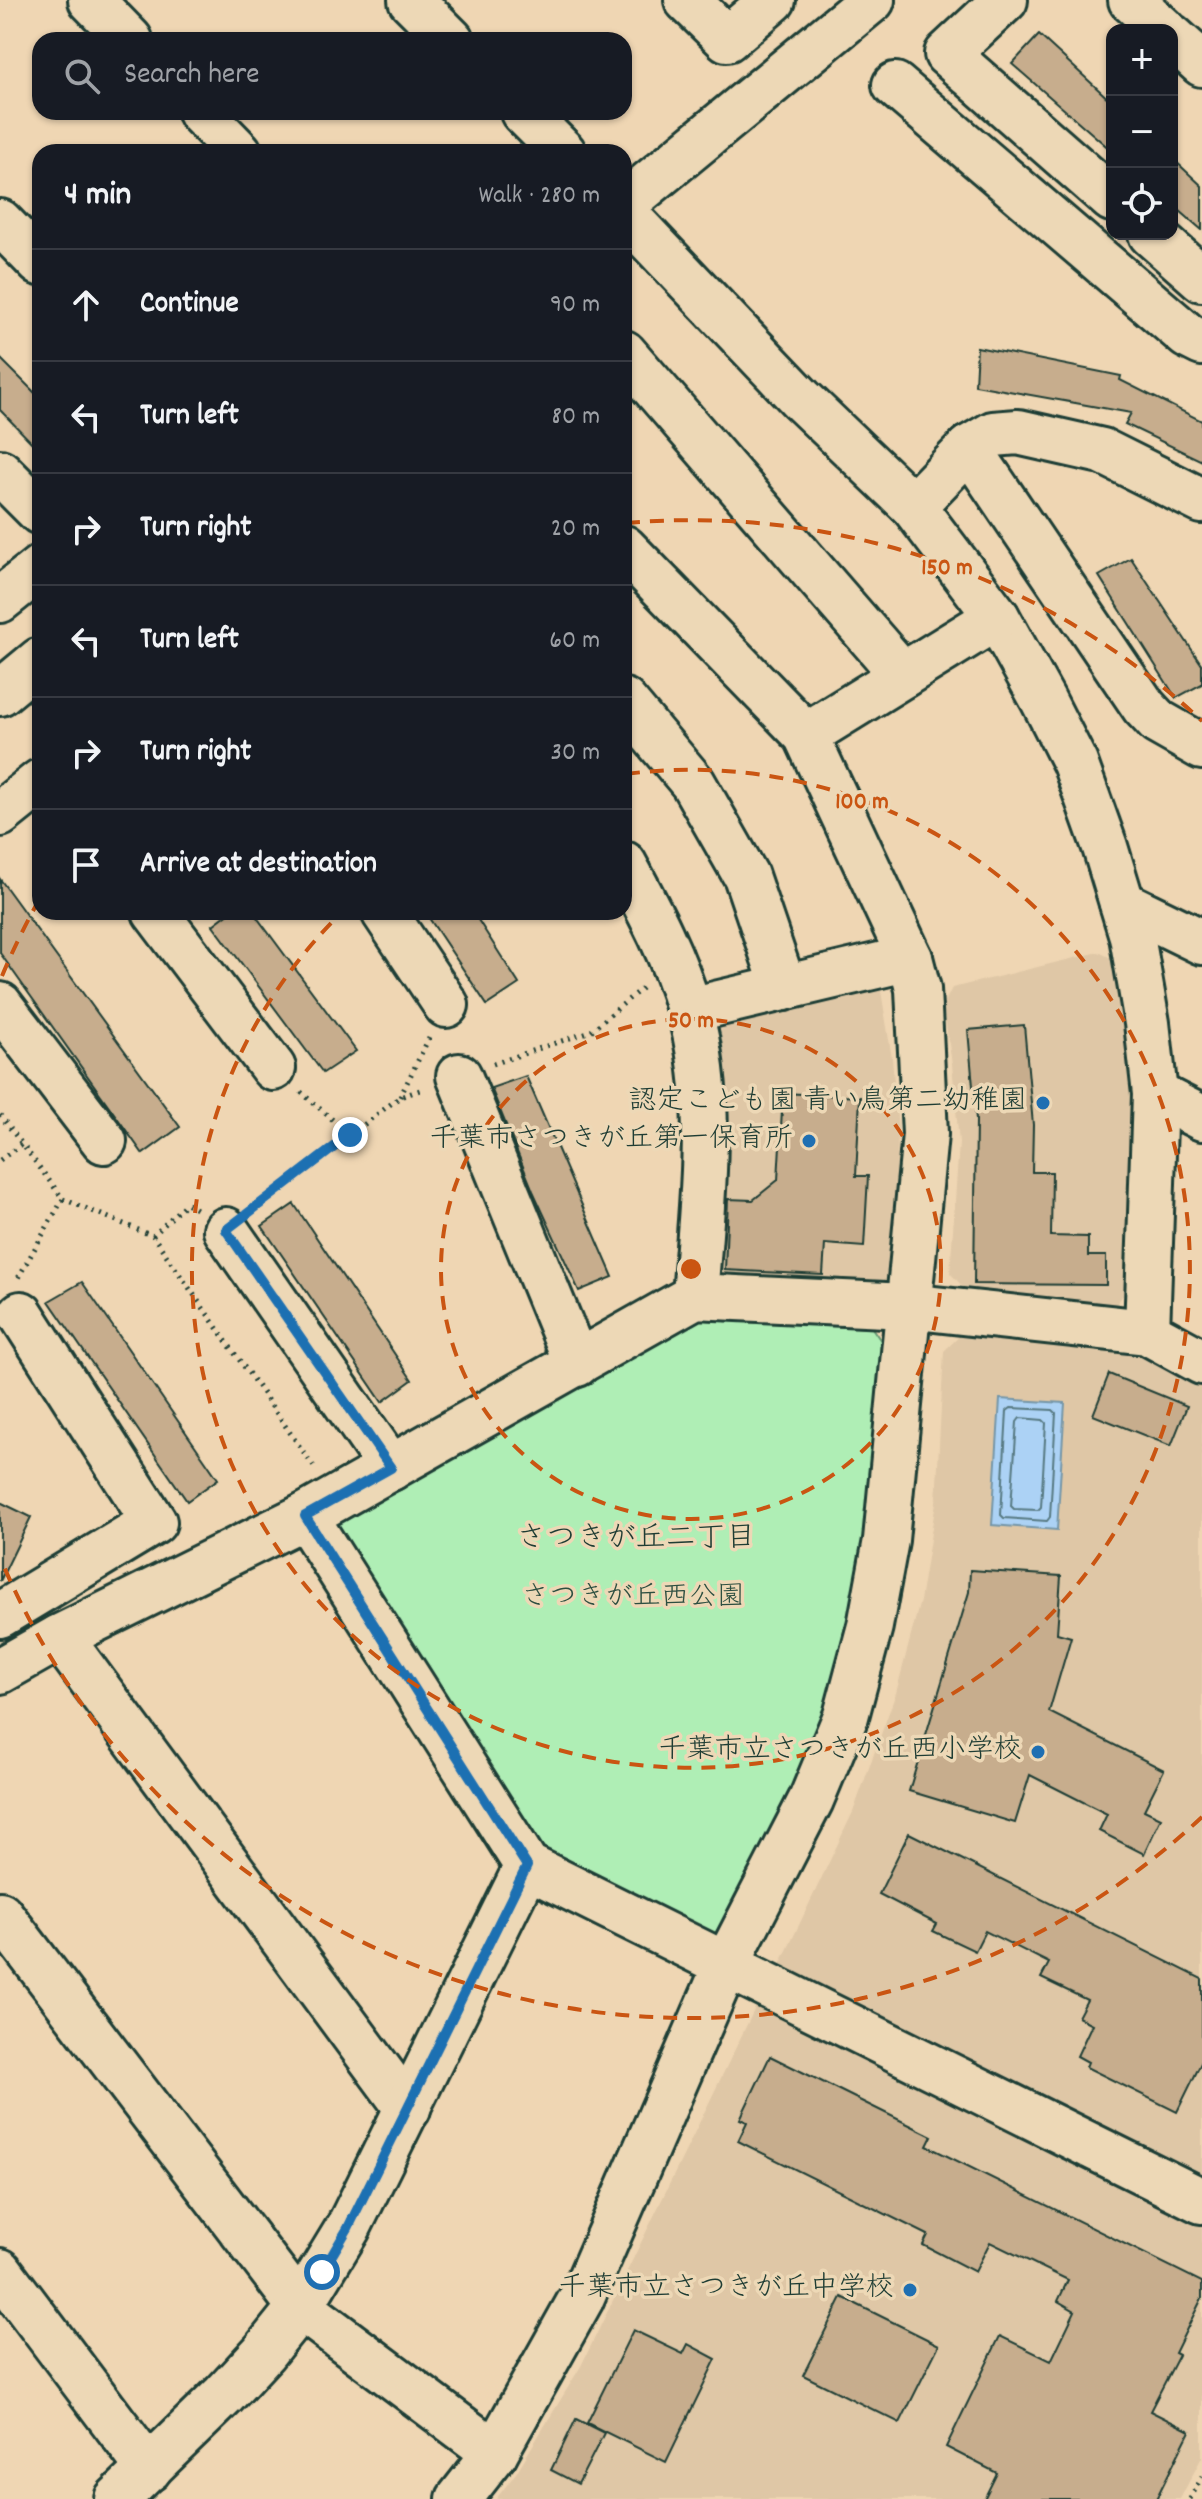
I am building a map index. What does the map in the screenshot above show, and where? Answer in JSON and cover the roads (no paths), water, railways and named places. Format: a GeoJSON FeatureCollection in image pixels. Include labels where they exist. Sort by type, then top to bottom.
{"type":"FeatureCollection","features":[{"type":"Feature","properties":{"kind":"street"},"geometry":{"type":"LineString","coordinates":[[91,0],[122,32]]}},
{"type":"Feature","properties":{"kind":"street"},"geometry":{"type":"LineString","coordinates":[[411,0],[443,32]]}},
{"type":"Feature","properties":{"kind":"street"},"geometry":{"type":"LineString","coordinates":[[687,0],[727,39],[773,0]]}},
{"type":"Feature","properties":{"kind":"street"},"geometry":{"type":"LineString","coordinates":[[632,197],[872,0]]}},
{"type":"Feature","properties":{"kind":"street"},"geometry":{"type":"LineString","coordinates":[[1005,0],[947,54],[1106,194]]}},
{"type":"Feature","properties":{"kind":"street"},"geometry":{"type":"LineString","coordinates":[[1131,0],[1157,24]]}},
{"type":"Feature","properties":{"kind":"street"},"geometry":{"type":"LineString","coordinates":[[1178,42],[1202,64]]}},
{"type":"Feature","properties":{"kind":"street"},"geometry":{"type":"LineString","coordinates":[[895,85],[1188,336],[1202,343]]}},
{"type":"Feature","properties":{"kind":"street"},"geometry":{"type":"LineString","coordinates":[[208,120],[231,144]]}},
{"type":"Feature","properties":{"kind":"street"},"geometry":{"type":"LineString","coordinates":[[531,120],[555,144]]}},
{"type":"Feature","properties":{"kind":"street"},"geometry":{"type":"LineString","coordinates":[[632,221],[801,399],[913,506],[997,617],[1075,763],[1132,936],[1147,1023],[1155,1094],[1147,1332]]}},
{"type":"Feature","properties":{"kind":"street"},"geometry":{"type":"LineString","coordinates":[[0,222],[32,255]]}},
{"type":"Feature","properties":{"kind":"street"},"geometry":{"type":"LineString","coordinates":[[1158,240],[1202,279]]}},
{"type":"Feature","properties":{"kind":"street"},"geometry":{"type":"LineString","coordinates":[[632,362],[903,675]]}},
{"type":"Feature","properties":{"kind":"street"},"geometry":{"type":"LineString","coordinates":[[913,506],[969,448],[993,434],[1018,432],[1102,451],[1202,501]]}},
{"type":"Feature","properties":{"kind":"street"},"geometry":{"type":"LineString","coordinates":[[969,448],[1144,707],[1158,722],[1202,747]]}},
{"type":"Feature","properties":{"kind":"street"},"geometry":{"type":"LineString","coordinates":[[0,472],[32,504]]}},
{"type":"Feature","properties":{"kind":"street"},"geometry":{"type":"LineString","coordinates":[[459,2499],[495,2453],[581,2299],[726,1965],[811,1800],[846,1716],[870,1626],[886,1540],[925,1134],[918,989],[910,958],[806,735],[632,556]]}},
{"type":"Feature","properties":{"kind":"street"},"geometry":{"type":"LineString","coordinates":[[0,600],[32,574]]}},
{"type":"Feature","properties":{"kind":"street"},"geometry":{"type":"LineString","coordinates":[[806,735],[997,617]]}},
{"type":"Feature","properties":{"kind":"street"},"geometry":{"type":"LineString","coordinates":[[0,693],[32,667]]}},
{"type":"Feature","properties":{"kind":"street"},"geometry":{"type":"LineString","coordinates":[[632,711],[693,783],[746,876],[784,988]]}},
{"type":"Feature","properties":{"kind":"street"},"geometry":{"type":"LineString","coordinates":[[0,814],[32,788]]}},
{"type":"Feature","properties":{"kind":"street"},"geometry":{"type":"LineString","coordinates":[[632,880],[672,962],[690,1010],[705,1104],[695,1296]]}},
{"type":"Feature","properties":{"kind":"street"},"geometry":{"type":"LineString","coordinates":[[1122,903],[1202,942]]}},
{"type":"Feature","properties":{"kind":"street"},"geometry":{"type":"LineString","coordinates":[[161,920],[273,1068]]}},
{"type":"Feature","properties":{"kind":"street"},"geometry":{"type":"LineString","coordinates":[[389,920],[446,1005]]}},
{"type":"Feature","properties":{"kind":"street"},"geometry":{"type":"LineString","coordinates":[[690,1010],[910,958]]}},
{"type":"Feature","properties":{"kind":"street"},"geometry":{"type":"LineString","coordinates":[[0,1005],[104,1141]]}},
{"type":"Feature","properties":{"kind":"street"},"geometry":{"type":"LineString","coordinates":[[459,1076],[577,1364]]}},
{"type":"Feature","properties":{"kind":"street"},"geometry":{"type":"LineString","coordinates":[[1155,1094],[1202,1118]]}},
{"type":"Feature","properties":{"kind":"street"},"geometry":{"type":"LineString","coordinates":[[226,1230],[391,1468]]}},
{"type":"Feature","properties":{"kind":"street"},"geometry":{"type":"LineString","coordinates":[[0,1671],[60,1637],[320,1507],[695,1296],[907,1306],[1147,1332],[1202,1362]]}},
{"type":"Feature","properties":{"kind":"street"},"geometry":{"type":"LineString","coordinates":[[9,1600],[154,1522],[21,1314]]}},
{"type":"Feature","properties":{"kind":"street"},"geometry":{"type":"LineString","coordinates":[[320,1507],[527,1866],[1202,2201]]}},
{"type":"Feature","properties":{"kind":"street"},"geometry":{"type":"LineString","coordinates":[[60,1637],[408,2109]]}},
{"type":"Feature","properties":{"kind":"street"},"geometry":{"type":"LineString","coordinates":[[117,2499],[234,2385],[300,2307],[348,2228],[527,1866]]}},
{"type":"Feature","properties":{"kind":"street"},"geometry":{"type":"LineString","coordinates":[[0,1914],[300,2307],[495,2453]]}},
{"type":"Feature","properties":{"kind":"street"},"geometry":{"type":"LineString","coordinates":[[0,2271],[149,2469]]}},
{"type":"Feature","properties":{"kind":"water"},"geometry":{"type":"Polygon","coordinates":[[[1000,1399],[1065,1403],[1057,1530],[992,1525],[1000,1399]]]}},
{"type":"Feature","properties":{"kind":"place","name":"認定こども園 青い鳥第二幼稚園"},"geometry":{"type":"Point","coordinates":[1043,1103]}},
{"type":"Feature","properties":{"kind":"place","name":"千葉市さつきが丘第一保育所"},"geometry":{"type":"Point","coordinates":[809,1141]}},
{"type":"Feature","properties":{"kind":"place","name":"千葉市立さつきが丘西小学校"},"geometry":{"type":"Point","coordinates":[1038,1752]}},
{"type":"Feature","properties":{"kind":"place","name":"千葉市立さつきが丘中学校"},"geometry":{"type":"Point","coordinates":[910,2290]}},
{"type":"Feature","properties":{"kind":"district","name":"さつきが丘二丁目"},"geometry":{"type":"Point","coordinates":[636,1540]}},
{"type":"Feature","properties":{"kind":"park label","name":"さつきが丘西公園"},"geometry":{"type":"Point","coordinates":[633,1599]}}]}
